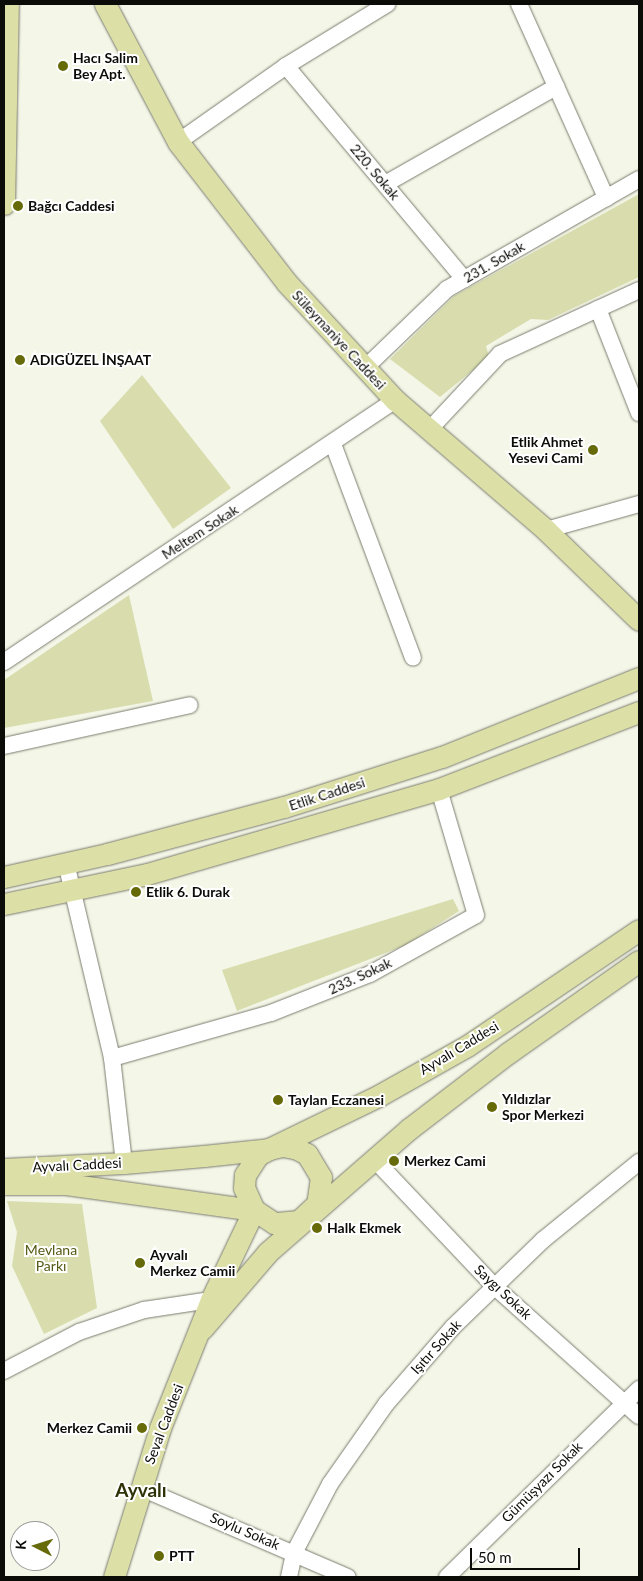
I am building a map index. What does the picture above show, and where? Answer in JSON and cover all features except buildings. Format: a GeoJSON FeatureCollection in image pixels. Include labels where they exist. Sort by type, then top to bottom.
{"type":"FeatureCollection","features":[{"type":"Feature","properties":{"kind":"main road"},"geometry":{"type":"LineString","coordinates":[[4,204],[8,4]]}},
{"type":"Feature","properties":{"kind":"main road","name":"Süleymaniye Caddesi"},"geometry":{"type":"LineString","coordinates":[[105,4],[178,142],[287,283],[395,400],[428,431],[546,530],[639,620]]}},
{"type":"Feature","properties":{"kind":"main road","name":"Etlik Caddesi"},"geometry":{"type":"LineString","coordinates":[[4,877],[284,807],[432,760],[639,678]]}},
{"type":"Feature","properties":{"kind":"main road","name":"Etlik Caddesi"},"geometry":{"type":"LineString","coordinates":[[4,904],[147,874],[439,789],[639,712]]}},
{"type":"Feature","properties":{"kind":"main road","name":"Ayvalı Caddesi"},"geometry":{"type":"LineString","coordinates":[[639,930],[467,1046],[380,1094],[258,1155],[245,1176],[244,1188],[254,1210],[263,1218],[287,1224],[309,1214],[374,1159],[508,1053],[639,961]]}},
{"type":"Feature","properties":{"kind":"main road","name":"Ayvalı Caddesi"},"geometry":{"type":"LineString","coordinates":[[4,1169],[124,1163],[296,1148],[316,1164],[322,1191],[309,1214]]}},
{"type":"Feature","properties":{"kind":"main road","name":"Ayvalı Caddesi"},"geometry":{"type":"LineString","coordinates":[[4,1184],[66,1184],[254,1210]]}},
{"type":"Feature","properties":{"kind":"main road","name":"Seval Caddesi"},"geometry":{"type":"LineString","coordinates":[[114,1577],[160,1428],[202,1329],[212,1300],[254,1210]]}},
{"type":"Feature","properties":{"kind":"main road","name":"Seval Caddesi"},"geometry":{"type":"LineString","coordinates":[[202,1329],[268,1252],[309,1214]]}},
{"type":"Feature","properties":{"kind":"street"},"geometry":{"type":"LineString","coordinates":[[178,142],[286,66],[387,4]]}},
{"type":"Feature","properties":{"kind":"street"},"geometry":{"type":"LineString","coordinates":[[518,4],[606,198]]}},
{"type":"Feature","properties":{"kind":"street","name":"220. Sokak"},"geometry":{"type":"LineString","coordinates":[[286,66],[464,279]]}},
{"type":"Feature","properties":{"kind":"street"},"geometry":{"type":"LineString","coordinates":[[385,184],[556,87]]}},
{"type":"Feature","properties":{"kind":"street","name":"231. Sokak"},"geometry":{"type":"LineString","coordinates":[[365,368],[447,289],[639,179]]}},
{"type":"Feature","properties":{"kind":"street"},"geometry":{"type":"LineString","coordinates":[[428,431],[500,354],[639,290]]}},
{"type":"Feature","properties":{"kind":"street"},"geometry":{"type":"LineString","coordinates":[[598,309],[639,413]]}},
{"type":"Feature","properties":{"kind":"street","name":"Meltem Sokak"},"geometry":{"type":"LineString","coordinates":[[4,662],[333,444],[395,400]]}},
{"type":"Feature","properties":{"kind":"street"},"geometry":{"type":"LineString","coordinates":[[333,444],[413,658]]}},
{"type":"Feature","properties":{"kind":"street"},"geometry":{"type":"LineString","coordinates":[[546,530],[639,504]]}},
{"type":"Feature","properties":{"kind":"street"},"geometry":{"type":"LineString","coordinates":[[4,746],[190,705]]}},
{"type":"Feature","properties":{"kind":"street","name":"233. Sokak"},"geometry":{"type":"LineString","coordinates":[[112,1058],[271,1013],[370,974],[476,915],[439,789]]}},
{"type":"Feature","properties":{"kind":"street"},"geometry":{"type":"LineString","coordinates":[[66,863],[74,890],[112,1058],[124,1163]]}},
{"type":"Feature","properties":{"kind":"street","name":"Saygı Sokak"},"geometry":{"type":"LineString","coordinates":[[374,1159],[495,1287],[626,1402],[639,1416]]}},
{"type":"Feature","properties":{"kind":"street","name":"Işıtır Sokak"},"geometry":{"type":"LineString","coordinates":[[288,1577],[294,1553],[330,1484],[386,1404],[453,1327],[542,1240],[639,1162]]}},
{"type":"Feature","properties":{"kind":"street"},"geometry":{"type":"LineString","coordinates":[[4,1371],[79,1332],[144,1310],[212,1300]]}},
{"type":"Feature","properties":{"kind":"street","name":"Gümüşyazı Sokak"},"geometry":{"type":"LineString","coordinates":[[447,1577],[639,1389]]}},
{"type":"Feature","properties":{"kind":"street","name":"Soylu Sokak"},"geometry":{"type":"LineString","coordinates":[[141,1488],[348,1577]]}},
{"type":"Feature","properties":{"kind":"green space"},"geometry":{"type":"Polygon","coordinates":[[[639,194],[639,277],[548,320],[531,319],[486,346],[489,357],[440,397],[390,359],[454,296],[639,194]]]}},
{"type":"Feature","properties":{"kind":"green space"},"geometry":{"type":"Polygon","coordinates":[[[142,375],[231,488],[173,529],[100,421],[142,375]]]}},
{"type":"Feature","properties":{"kind":"green space"},"geometry":{"type":"Polygon","coordinates":[[[129,595],[153,701],[4,728],[4,680],[129,595]]]}},
{"type":"Feature","properties":{"kind":"green space"},"geometry":{"type":"Polygon","coordinates":[[[453,899],[459,911],[406,945],[237,1011],[222,970],[453,899]]]}},
{"type":"Feature","properties":{"kind":"green space","name":"Mevlana Parkı"},"geometry":{"type":"Polygon","coordinates":[[[7,1201],[82,1204],[97,1308],[44,1334],[12,1266],[17,1232],[7,1201]]]}},
{"type":"Feature","properties":{"kind":"place","name":"Hacı Salim Bey Apt."},"geometry":{"type":"Point","coordinates":[63,66]}},
{"type":"Feature","properties":{"kind":"place","name":"Bağcı Caddesi"},"geometry":{"type":"Point","coordinates":[18,206]}},
{"type":"Feature","properties":{"kind":"place","name":"ADIGÜZEL İNŞAAT"},"geometry":{"type":"Point","coordinates":[20,360]}},
{"type":"Feature","properties":{"kind":"place","name":"Etlik Ahmet Yesevi Cami"},"geometry":{"type":"Point","coordinates":[593,450]}},
{"type":"Feature","properties":{"kind":"place","name":"Etlik 6. Durak"},"geometry":{"type":"Point","coordinates":[136,892]}},
{"type":"Feature","properties":{"kind":"place","name":"Taylan Eczanesi"},"geometry":{"type":"Point","coordinates":[278,1100]}},
{"type":"Feature","properties":{"kind":"place","name":"Yıldızlar Spor Merkezi"},"geometry":{"type":"Point","coordinates":[492,1107]}},
{"type":"Feature","properties":{"kind":"place","name":"Merkez Cami"},"geometry":{"type":"Point","coordinates":[394,1161]}},
{"type":"Feature","properties":{"kind":"place","name":"Halk Ekmek"},"geometry":{"type":"Point","coordinates":[317,1228]}},
{"type":"Feature","properties":{"kind":"place","name":"Ayvalı Merkez Camii"},"geometry":{"type":"Point","coordinates":[140,1263]}},
{"type":"Feature","properties":{"kind":"place","name":"Merkez Camii"},"geometry":{"type":"Point","coordinates":[142,1428]}},
{"type":"Feature","properties":{"kind":"place","name":"PTT"},"geometry":{"type":"Point","coordinates":[159,1556]}},
{"type":"Feature","properties":{"kind":"district","name":"Ayvalı"},"geometry":{"type":"Point","coordinates":[141,1490]}}]}
